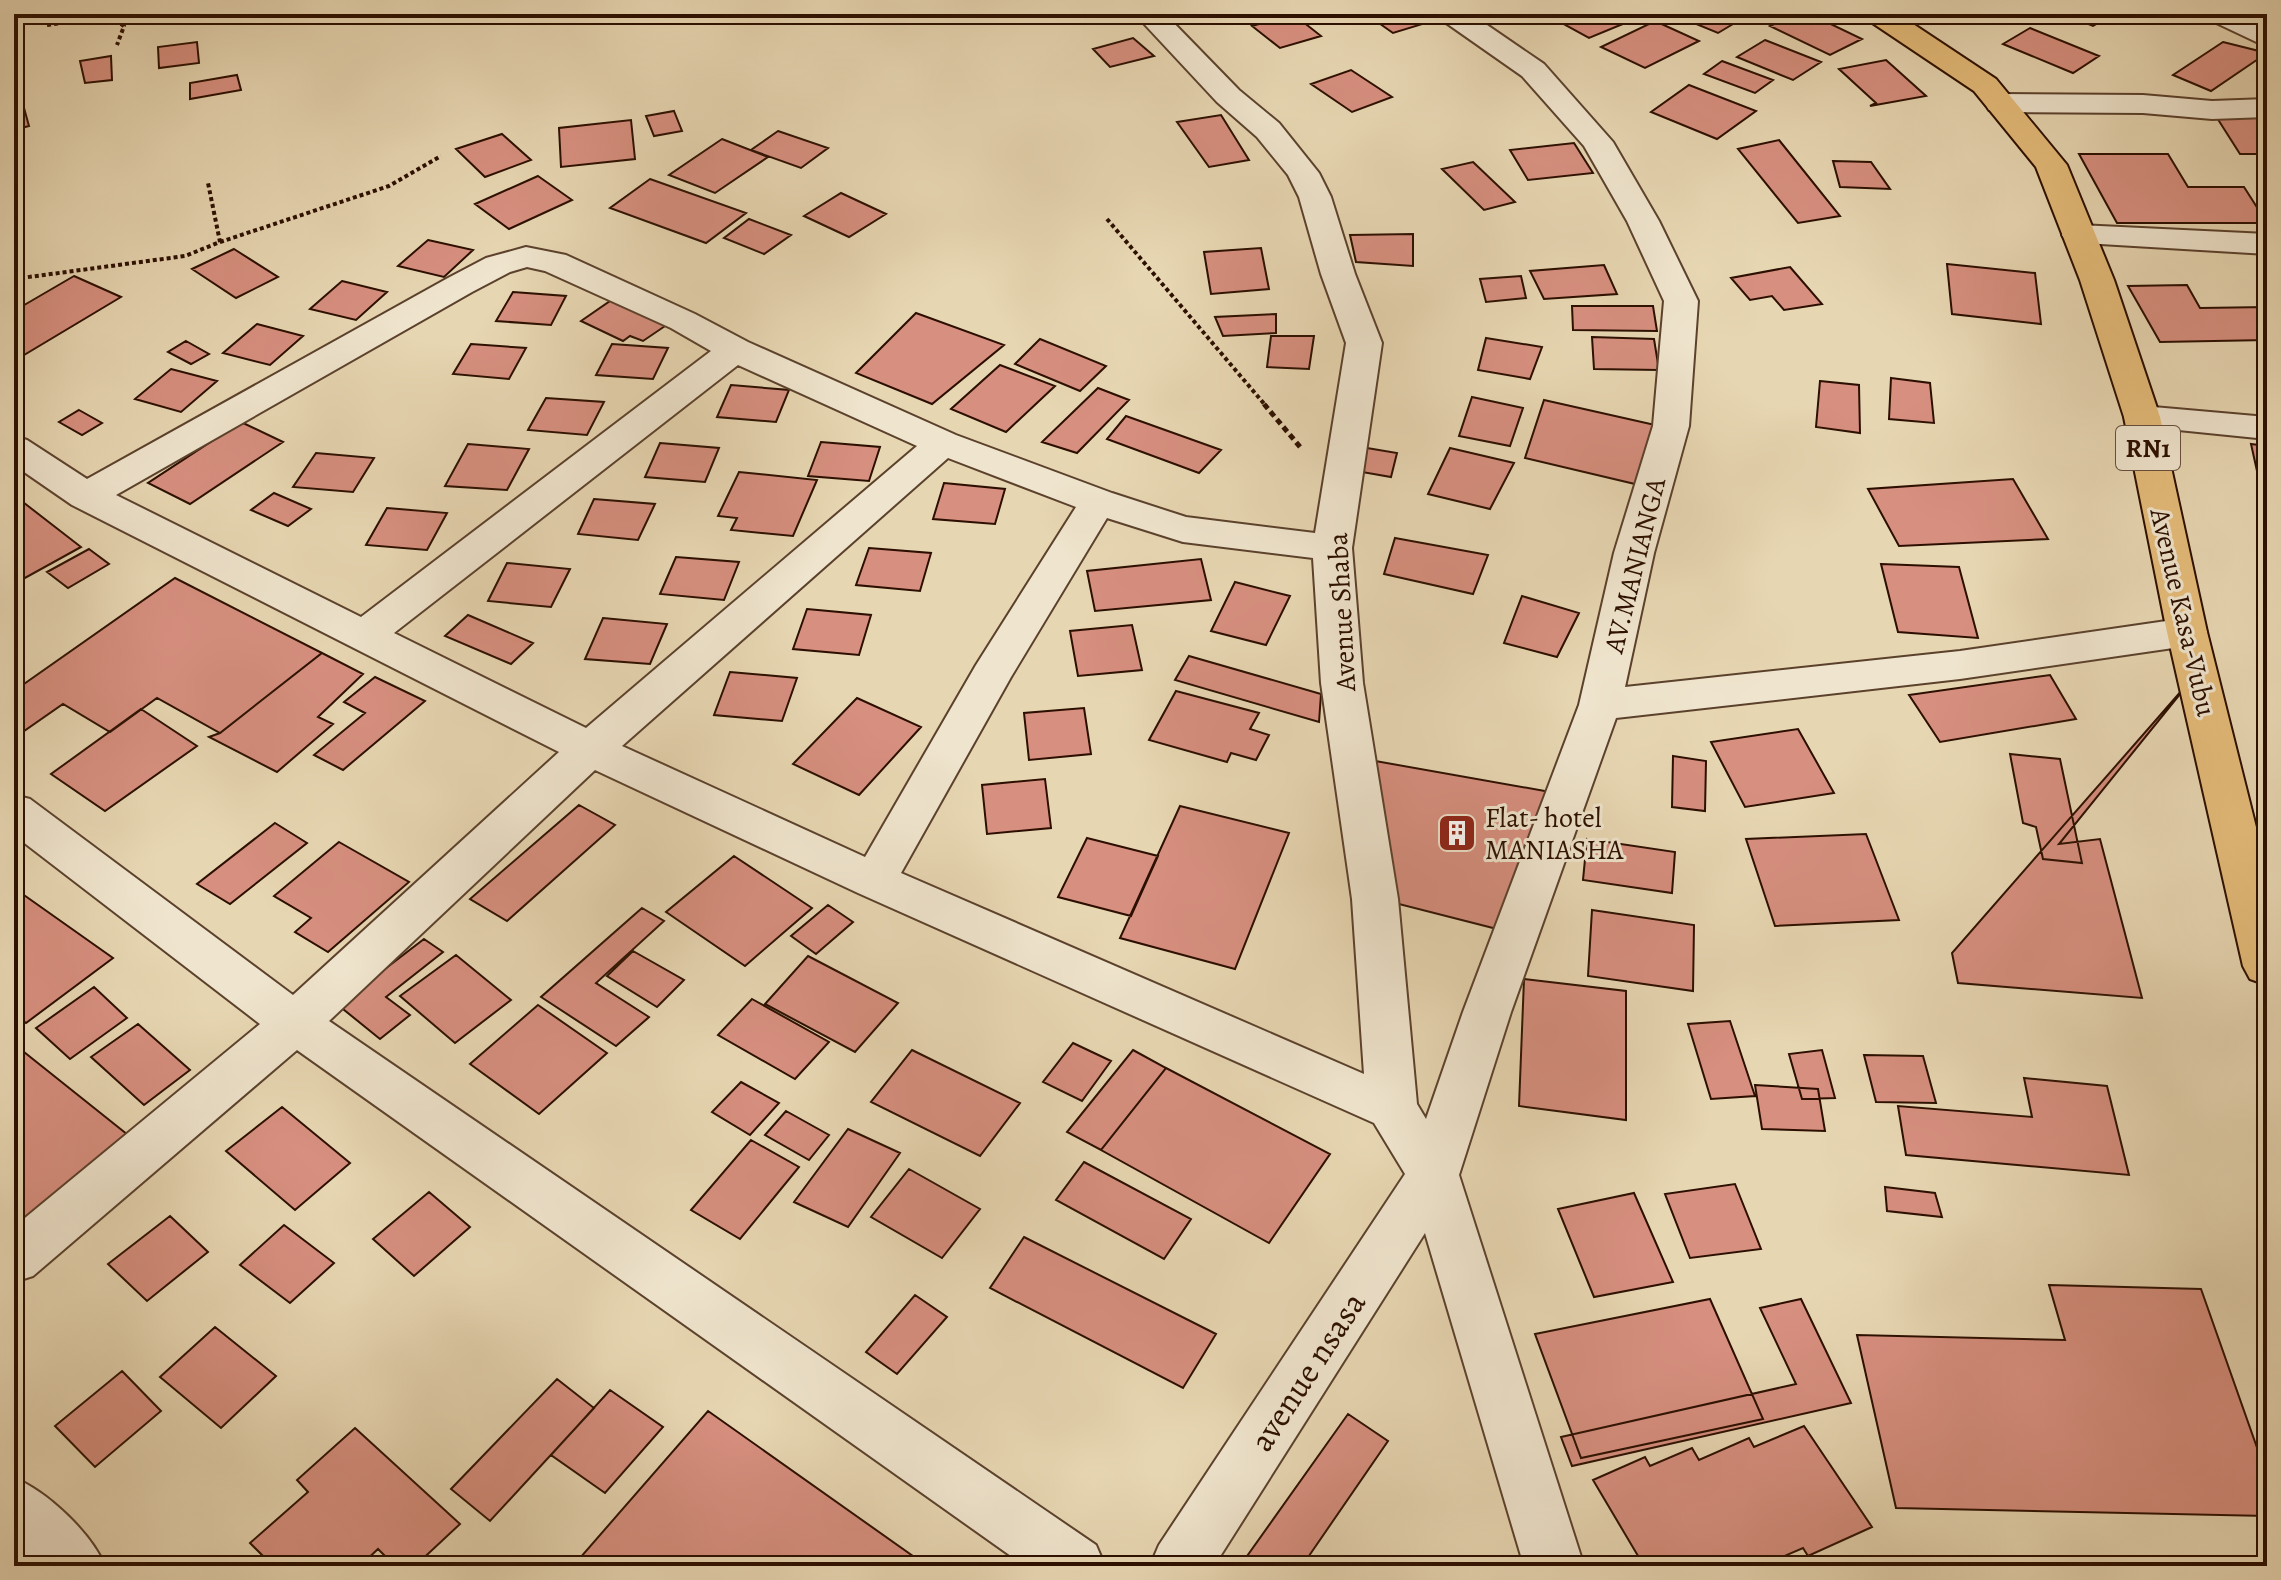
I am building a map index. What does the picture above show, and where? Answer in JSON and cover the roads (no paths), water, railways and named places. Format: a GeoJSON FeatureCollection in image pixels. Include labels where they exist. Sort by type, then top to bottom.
{"type":"FeatureCollection","features":[{"type":"Feature","properties":{"kind":"highway","name":"Avenue Kasa-Vubu"},"geometry":{"type":"LineString","coordinates":[[1878,14],[1985,85],[2051,165],[2079,235],[2142,417],[2187,632],[2267,966]]}},
{"type":"Feature","properties":{"kind":"street","name":"Avenue Shaba"},"geometry":{"type":"LineString","coordinates":[[1149,14],[1292,156],[1315,197],[1338,274],[1353,307],[1364,343],[1332,548],[1342,683],[1375,899],[1392,1108],[1433,1175],[1554,1566]]}},
{"type":"Feature","properties":{"kind":"street","name":"AV.MANIANGA"},"geometry":{"type":"LineString","coordinates":[[1433,1175],[1487,1012],[1600,705],[1634,553],[1671,426],[1681,301],[1643,221],[1597,142],[1533,70],[1452,14]]}},
{"type":"Feature","properties":{"kind":"street"},"geometry":{"type":"LineString","coordinates":[[2220,14],[2267,38]]}},
{"type":"Feature","properties":{"kind":"street"},"geometry":{"type":"LineString","coordinates":[[2000,103],[2143,104],[2212,110],[2267,108]]}},
{"type":"Feature","properties":{"kind":"street"},"geometry":{"type":"LineString","coordinates":[[2079,235],[2267,244]]}},
{"type":"Feature","properties":{"kind":"street"},"geometry":{"type":"LineString","coordinates":[[86,496],[460,285],[498,265],[526,257],[554,262],[683,321],[735,350],[943,443],[1098,502],[1183,529],[1332,548]]}},
{"type":"Feature","properties":{"kind":"street"},"geometry":{"type":"LineString","coordinates":[[364,636],[735,350]]}},
{"type":"Feature","properties":{"kind":"street"},"geometry":{"type":"LineString","coordinates":[[2142,417],[2267,428]]}},
{"type":"Feature","properties":{"kind":"street"},"geometry":{"type":"LineString","coordinates":[[14,1259],[295,1023],[590,749],[943,443]]}},
{"type":"Feature","properties":{"kind":"street"},"geometry":{"type":"LineString","coordinates":[[24,468],[86,496],[590,749],[874,881],[1392,1108]]}},
{"type":"Feature","properties":{"kind":"street"},"geometry":{"type":"LineString","coordinates":[[874,881],[991,675],[1098,502]]}},
{"type":"Feature","properties":{"kind":"street"},"geometry":{"type":"LineString","coordinates":[[1600,705],[1960,665],[2187,632]]}},
{"type":"Feature","properties":{"kind":"street"},"geometry":{"type":"LineString","coordinates":[[14,811],[295,1023],[1075,1566]]}},
{"type":"Feature","properties":{"kind":"street","name":"avenue nsasa"},"geometry":{"type":"LineString","coordinates":[[1180,1566],[1433,1175]]}},
{"type":"Feature","properties":{"kind":"street"},"geometry":{"type":"LineString","coordinates":[[14,1506],[75,1566]]}},
{"type":"Feature","properties":{"kind":"place","name":"Flat- hotel MANIASHA"},"geometry":{"type":"Point","coordinates":[1457,833]}}]}
